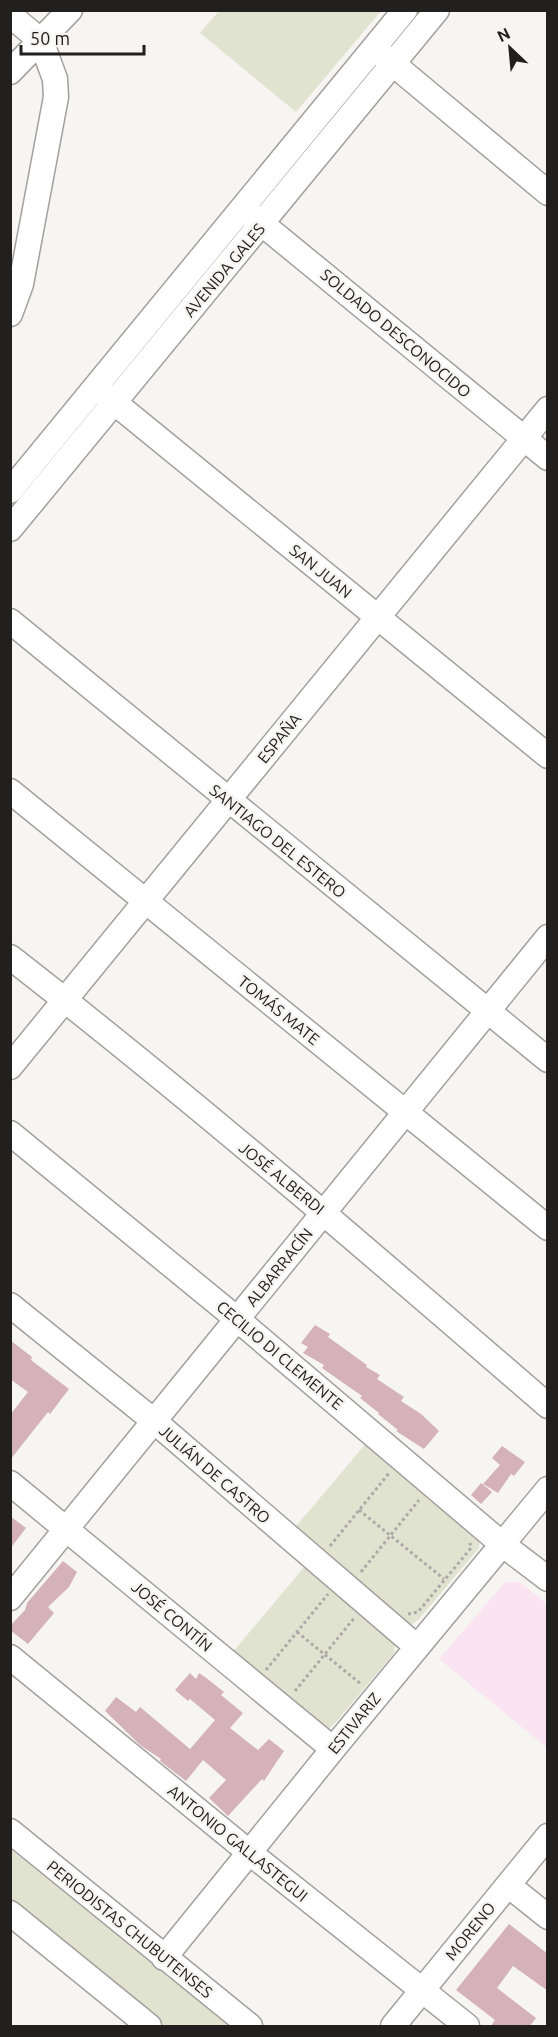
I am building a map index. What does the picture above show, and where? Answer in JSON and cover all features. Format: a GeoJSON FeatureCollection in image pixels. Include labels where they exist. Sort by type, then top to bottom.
{"type":"FeatureCollection","features":[{"type":"Feature","properties":{"kind":"street"},"geometry":{"type":"LineString","coordinates":[[10,72],[70,10]]}},
{"type":"Feature","properties":{"kind":"street","name":"AVENIDA GALES"},"geometry":{"type":"LineString","coordinates":[[10,491],[405,10]]}},
{"type":"Feature","properties":{"kind":"street","name":"AVENIDA GALES"},"geometry":{"type":"LineString","coordinates":[[10,529],[263,224],[436,10]]}},
{"type":"Feature","properties":{"kind":"street"},"geometry":{"type":"LineString","coordinates":[[10,15],[41,41],[55,79],[56,97],[21,284],[11,313]]}},
{"type":"Feature","properties":{"kind":"street"},"geometry":{"type":"LineString","coordinates":[[374,48],[548,193]]}},
{"type":"Feature","properties":{"kind":"street","name":"SOLDADO DESCONOCIDO"},"geometry":{"type":"LineString","coordinates":[[244,208],[548,458]]}},
{"type":"Feature","properties":{"kind":"street","name":"SAN JUAN"},"geometry":{"type":"LineString","coordinates":[[94,387],[548,756]]}},
{"type":"Feature","properties":{"kind":"street","name":"ESPAÑA"},"geometry":{"type":"LineString","coordinates":[[10,1067],[548,409]]}},
{"type":"Feature","properties":{"kind":"street","name":"SANTIAGO DEL ESTERO"},"geometry":{"type":"LineString","coordinates":[[10,621],[548,1060]]}},
{"type":"Feature","properties":{"kind":"street","name":"TOMÁS MATE"},"geometry":{"type":"LineString","coordinates":[[10,791],[548,1228]]}},
{"type":"Feature","properties":{"kind":"street","name":"ALBARRACÍN"},"geometry":{"type":"LineString","coordinates":[[10,1598],[548,937]]}},
{"type":"Feature","properties":{"kind":"street","name":"JOSÉ ALBERDI"},"geometry":{"type":"LineString","coordinates":[[10,957],[324,1212],[548,1406]]}},
{"type":"Feature","properties":{"kind":"street","name":"CECILIO DI CLEMENTE"},"geometry":{"type":"LineString","coordinates":[[10,1133],[237,1319],[502,1544],[548,1579]]}},
{"type":"Feature","properties":{"kind":"street","name":"JULIÁN DE CASTRO"},"geometry":{"type":"LineString","coordinates":[[10,1305],[154,1421],[417,1647]]}},
{"type":"Feature","properties":{"kind":"street","name":"JOSÉ CONTÍN"},"geometry":{"type":"LineString","coordinates":[[10,1483],[333,1749]]}},
{"type":"Feature","properties":{"kind":"street","name":"ESTIVARIZ"},"geometry":{"type":"LineString","coordinates":[[164,1958],[548,1489]]}},
{"type":"Feature","properties":{"kind":"street","name":"ANTONIO GALLASTEGUI"},"geometry":{"type":"LineString","coordinates":[[10,1657],[467,2026]]}},
{"type":"Feature","properties":{"kind":"street","name":"PERIODISTAS CHUBUTENSES"},"geometry":{"type":"LineString","coordinates":[[10,1831],[250,2026]]}},
{"type":"Feature","properties":{"kind":"street","name":"MORENO"},"geometry":{"type":"LineString","coordinates":[[393,2026],[548,1836]]}},
{"type":"Feature","properties":{"kind":"street"},"geometry":{"type":"LineString","coordinates":[[508,1885],[548,1917]]}},
{"type":"Feature","properties":{"kind":"street"},"geometry":{"type":"LineString","coordinates":[[10,1913],[149,2026]]}},
{"type":"Feature","properties":{"kind":"path"},"geometry":{"type":"LineString","coordinates":[[383,1464],[399,1477]]}},
{"type":"Feature","properties":{"kind":"path"},"geometry":{"type":"LineString","coordinates":[[327,1550],[391,1471]]}},
{"type":"Feature","properties":{"kind":"path"},"geometry":{"type":"LineString","coordinates":[[358,1576],[422,1496]]}},
{"type":"Feature","properties":{"kind":"path"},"geometry":{"type":"LineString","coordinates":[[359,1510],[444,1580]]}},
{"type":"Feature","properties":{"kind":"path"},"geometry":{"type":"LineString","coordinates":[[394,1628],[404,1615],[418,1612],[471,1548],[469,1541]]}},
{"type":"Feature","properties":{"kind":"path"},"geometry":{"type":"LineString","coordinates":[[264,1672],[329,1593]]}},
{"type":"Feature","properties":{"kind":"path"},"geometry":{"type":"LineString","coordinates":[[292,1695],[356,1615],[364,1621]]}},
{"type":"Feature","properties":{"kind":"path"},"geometry":{"type":"LineString","coordinates":[[297,1632],[363,1686]]}},
{"type":"Feature","properties":{"kind":"path"},"geometry":{"type":"LineString","coordinates":[[257,1666],[271,1678]]}},
{"type":"Feature","properties":{"kind":"shaded area"},"geometry":{"type":"Polygon","coordinates":[[[505,1582],[520,1582],[547,1604],[547,1748],[439,1659],[505,1582]]]}},
{"type":"Feature","properties":{"kind":"green space"},"geometry":{"type":"Polygon","coordinates":[[[219,11],[381,11],[296,112],[200,33],[219,11]]]}},
{"type":"Feature","properties":{"kind":"green space"},"geometry":{"type":"Polygon","coordinates":[[[368,1441],[480,1538],[479,1548],[419,1619],[411,1625],[402,1622],[292,1531],[368,1441]]]}},
{"type":"Feature","properties":{"kind":"green space"},"geometry":{"type":"Polygon","coordinates":[[[305,1566],[391,1639],[395,1645],[394,1653],[328,1729],[320,1728],[231,1654],[305,1566]]]}},
{"type":"Feature","properties":{"kind":"green space"},"geometry":{"type":"Polygon","coordinates":[[[10,1849],[230,2026],[164,2026],[11,1903],[10,1849]]]}},
{"type":"Feature","properties":{"kind":"building"},"geometry":{"type":"Polygon","coordinates":[[[315,1325],[330,1334],[328,1337],[367,1365],[366,1367],[380,1375],[377,1379],[404,1397],[401,1401],[421,1414],[439,1431],[424,1449],[396,1431],[398,1430],[360,1398],[362,1396],[322,1368],[324,1365],[303,1353],[308,1347],[301,1343],[315,1325]]]}},
{"type":"Feature","properties":{"kind":"building"},"geometry":{"type":"Polygon","coordinates":[[[10,1340],[32,1357],[31,1360],[69,1389],[10,1460],[10,1415],[28,1392],[10,1379],[10,1340]]]}},
{"type":"Feature","properties":{"kind":"building"},"geometry":{"type":"Polygon","coordinates":[[[502,1446],[525,1462],[514,1476],[511,1474],[498,1493],[483,1484],[500,1465],[492,1458],[502,1446]]]}},
{"type":"Feature","properties":{"kind":"building"},"geometry":{"type":"Polygon","coordinates":[[[481,1483],[492,1492],[481,1504],[471,1495],[481,1483]]]}},
{"type":"Feature","properties":{"kind":"building"},"geometry":{"type":"Polygon","coordinates":[[[10,1516],[26,1528],[10,1549],[10,1516]]]}},
{"type":"Feature","properties":{"kind":"building"},"geometry":{"type":"Polygon","coordinates":[[[63,1561],[77,1572],[69,1587],[48,1607],[54,1613],[28,1644],[10,1630],[10,1626],[63,1561]]]}},
{"type":"Feature","properties":{"kind":"building"},"geometry":{"type":"Polygon","coordinates":[[[190,1673],[196,1679],[199,1673],[205,1677],[224,1692],[221,1695],[243,1713],[230,1728],[258,1750],[269,1739],[284,1751],[264,1781],[262,1779],[228,1816],[209,1798],[226,1780],[203,1760],[186,1781],[160,1761],[161,1759],[140,1745],[105,1711],[116,1697],[136,1712],[140,1707],[190,1749],[215,1720],[175,1690],[190,1673]]]}},
{"type":"Feature","properties":{"kind":"building"},"geometry":{"type":"Polygon","coordinates":[[[509,1924],[548,1954],[548,1991],[513,1966],[497,1988],[536,2018],[530,2026],[491,2026],[495,2020],[456,1990],[509,1924]]]}}]}
